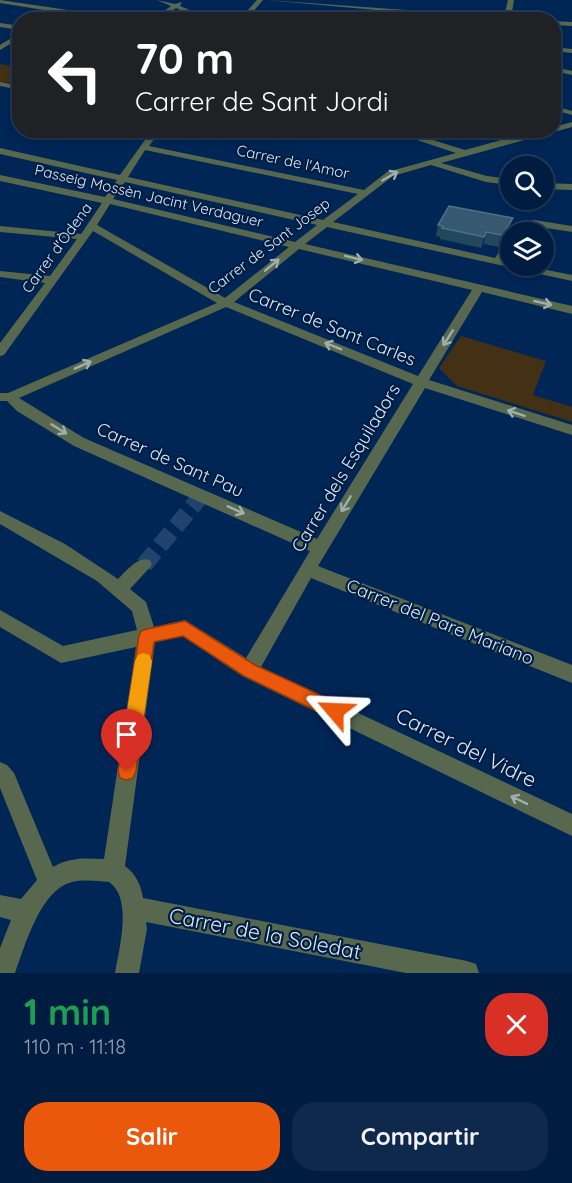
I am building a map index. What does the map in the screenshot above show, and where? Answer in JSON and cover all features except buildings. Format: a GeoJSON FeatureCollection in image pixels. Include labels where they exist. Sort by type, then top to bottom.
{"type":"FeatureCollection","features":[{"type":"Feature","properties":{"kind":"street"},"geometry":{"type":"LineString","coordinates":[[160,0],[191,12]]}},
{"type":"Feature","properties":{"kind":"street"},"geometry":{"type":"LineString","coordinates":[[167,12],[184,0]]}},
{"type":"Feature","properties":{"kind":"street"},"geometry":{"type":"LineString","coordinates":[[249,12],[260,0]]}},
{"type":"Feature","properties":{"kind":"street"},"geometry":{"type":"LineString","coordinates":[[269,0],[388,12]]}},
{"type":"Feature","properties":{"kind":"street"},"geometry":{"type":"LineString","coordinates":[[371,11],[378,0]]}},
{"type":"Feature","properties":{"kind":"street"},"geometry":{"type":"LineString","coordinates":[[0,1],[71,12]]}},
{"type":"Feature","properties":{"kind":"street"},"geometry":{"type":"LineString","coordinates":[[55,12],[66,5]]}},
{"type":"Feature","properties":{"kind":"street"},"geometry":{"type":"LineString","coordinates":[[0,47],[10,48]]}},
{"type":"Feature","properties":{"kind":"street","name":"Carrer d'Òdena"},"geometry":{"type":"LineString","coordinates":[[0,352],[92,226],[150,138]]}},
{"type":"Feature","properties":{"kind":"street"},"geometry":{"type":"LineString","coordinates":[[417,138],[465,153]]}},
{"type":"Feature","properties":{"kind":"street","name":"Carrer de Sant Josep"},"geometry":{"type":"LineString","coordinates":[[5,397],[226,303],[390,174],[519,138]]}},
{"type":"Feature","properties":{"kind":"street","name":"Carrer de l'Amor"},"geometry":{"type":"LineString","coordinates":[[143,147],[366,193]]}},
{"type":"Feature","properties":{"kind":"street","name":"Passeig Mossèn Jacint Verdaguer"},"geometry":{"type":"LineString","coordinates":[[0,151],[498,262]]}},
{"type":"Feature","properties":{"kind":"street"},"geometry":{"type":"LineString","coordinates":[[429,162],[467,174],[500,180]]}},
{"type":"Feature","properties":{"kind":"street","name":"Passeig Mossèn Jacint Verdaguer"},"geometry":{"type":"LineString","coordinates":[[0,178],[108,201],[572,310]]}},
{"type":"Feature","properties":{"kind":"street"},"geometry":{"type":"LineString","coordinates":[[554,186],[572,186]]}},
{"type":"Feature","properties":{"kind":"street","name":"Carrer de Sant Carles"},"geometry":{"type":"LineString","coordinates":[[92,226],[226,303],[420,382],[572,430]]}},
{"type":"Feature","properties":{"kind":"street"},"geometry":{"type":"LineString","coordinates":[[554,226],[572,229]]}},
{"type":"Feature","properties":{"kind":"street"},"geometry":{"type":"LineString","coordinates":[[0,229],[84,237]]}},
{"type":"Feature","properties":{"kind":"street"},"geometry":{"type":"LineString","coordinates":[[0,274],[52,280]]}},
{"type":"Feature","properties":{"kind":"street","name":"Passeig Mossèn Jacint Verdaguer"},"geometry":{"type":"LineString","coordinates":[[554,275],[572,279]]}},
{"type":"Feature","properties":{"kind":"street","name":"Carrer dels Esquiladors"},"geometry":{"type":"LineString","coordinates":[[249,670],[320,548],[479,288]]}},
{"type":"Feature","properties":{"kind":"street","name":"Carrer de Sant Pau"},"geometry":{"type":"LineString","coordinates":[[5,397],[78,442],[320,548]]}},
{"type":"Feature","properties":{"kind":"street"},"geometry":{"type":"LineString","coordinates":[[0,518],[59,549],[103,576],[140,607],[147,636],[113,871]]}},
{"type":"Feature","properties":{"kind":"street"},"geometry":{"type":"LineString","coordinates":[[119,589],[144,565]]}},
{"type":"Feature","properties":{"kind":"street","name":"Carrer del Pare Mariano"},"geometry":{"type":"LineString","coordinates":[[309,570],[572,674]]}},
{"type":"Feature","properties":{"kind":"street","name":"Carrer del Vidre"},"geometry":{"type":"LineString","coordinates":[[0,618],[61,655],[185,628],[249,670],[572,825]]}},
{"type":"Feature","properties":{"kind":"street"},"geometry":{"type":"LineString","coordinates":[[0,772],[8,780],[49,883]]}},
{"type":"Feature","properties":{"kind":"street"},"geometry":{"type":"LineString","coordinates":[[3,973],[25,912],[49,883],[64,872],[81,869],[113,871],[123,878],[130,889],[135,929],[127,973]]}},
{"type":"Feature","properties":{"kind":"street"},"geometry":{"type":"LineString","coordinates":[[0,906],[25,912]]}},
{"type":"Feature","properties":{"kind":"street","name":"Carrer de la Soledat"},"geometry":{"type":"LineString","coordinates":[[134,908],[467,973]]}},
{"type":"Feature","properties":{"kind":"shaded area"},"geometry":{"type":"Polygon","coordinates":[[[0,64],[12,66],[12,83],[0,82],[0,64]]]}},
{"type":"Feature","properties":{"kind":"shaded area"},"geometry":{"type":"Polygon","coordinates":[[[461,336],[546,361],[533,395],[572,407],[572,422],[457,386],[439,368],[461,336]]]}},
{"type":"Feature","properties":{"kind":"tunnel"},"geometry":{"type":"LineString","coordinates":[[144,565],[202,495]]}},
{"type":"Feature","properties":{"kind":"slow traffic"},"geometry":{"type":"LineString","coordinates":[[133,729],[143,661]]}},
{"type":"Feature","properties":{"kind":"route"},"geometry":{"type":"LineString","coordinates":[[127,771],[147,636],[185,628],[249,670],[335,711]]}}]}
